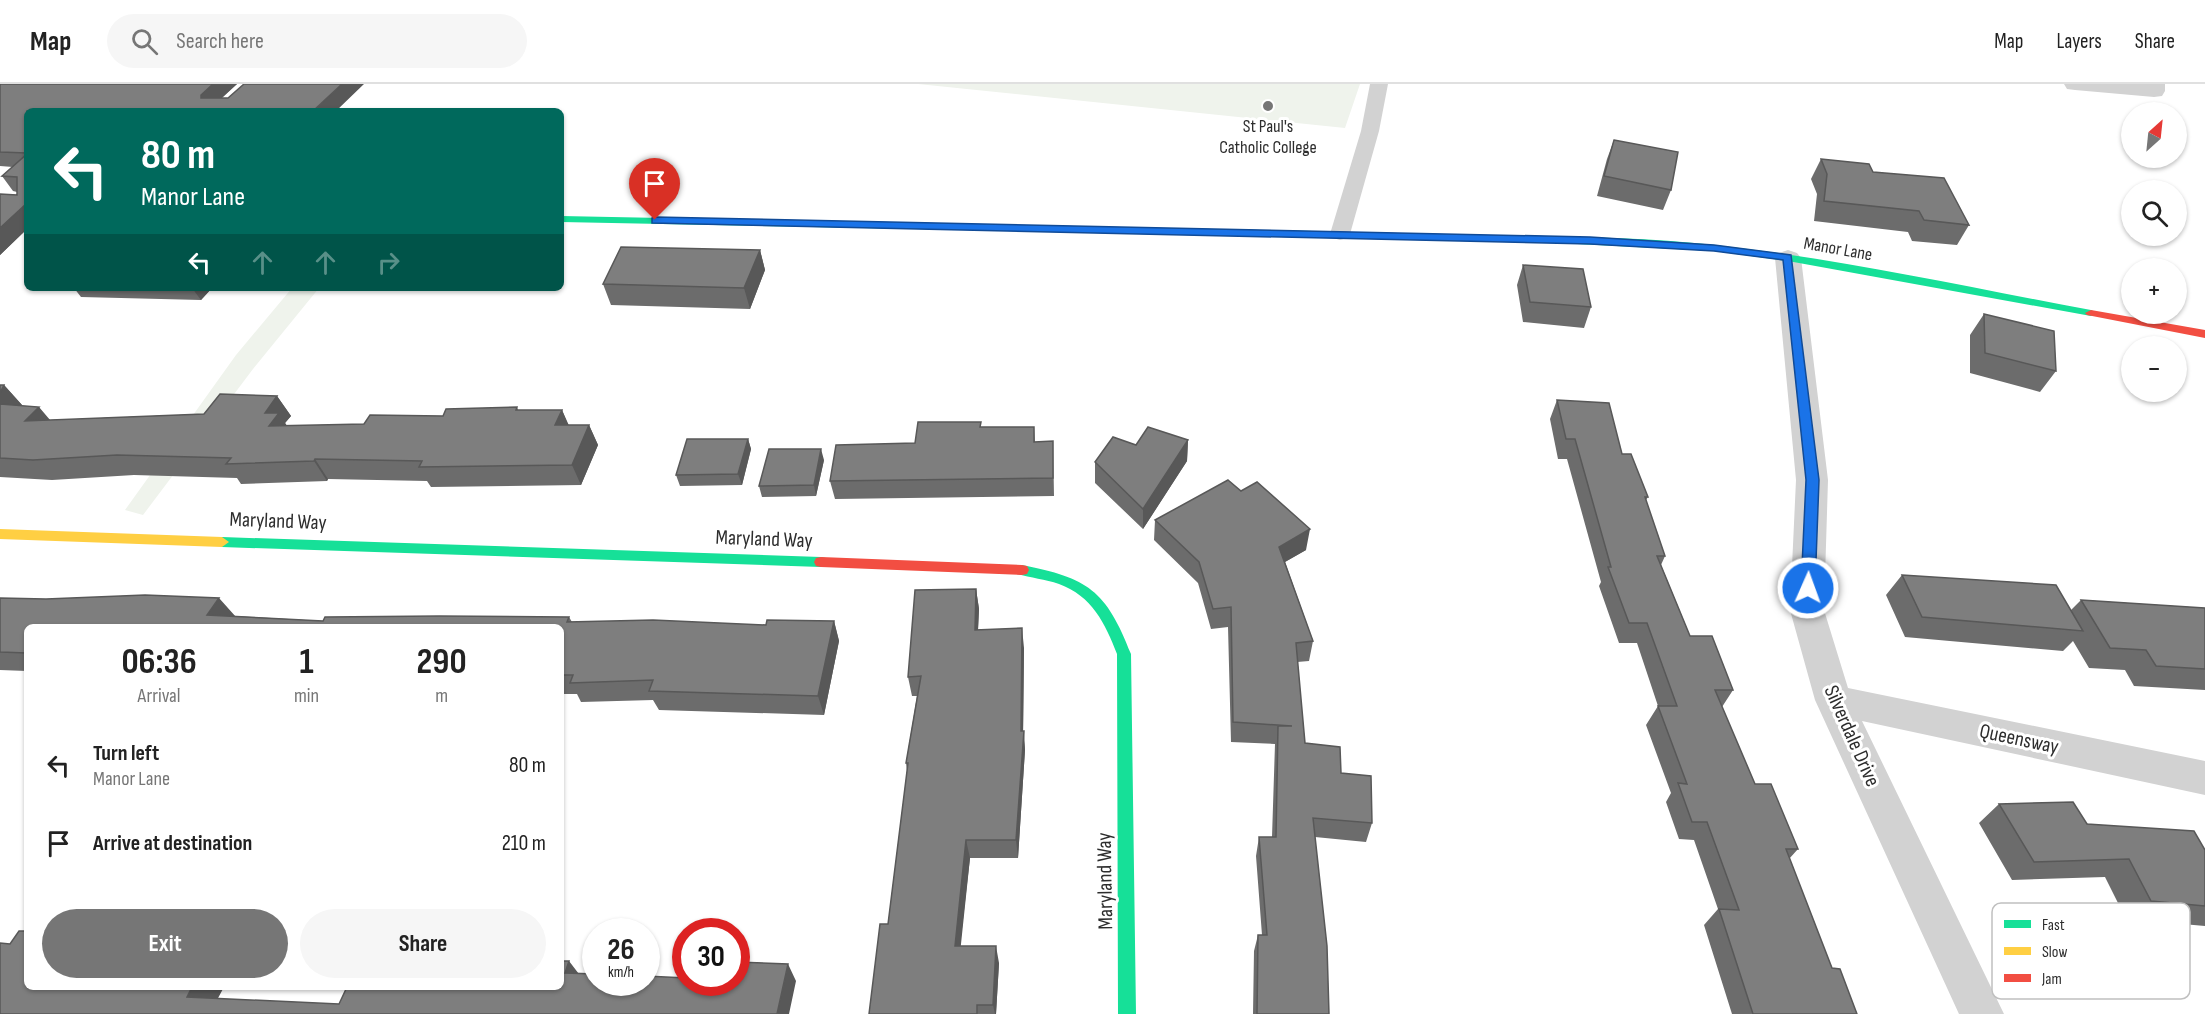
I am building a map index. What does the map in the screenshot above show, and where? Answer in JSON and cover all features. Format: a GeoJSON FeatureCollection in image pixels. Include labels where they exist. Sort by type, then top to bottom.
{"type":"FeatureCollection","features":[{"type":"Feature","properties":{"kind":"street"},"geometry":{"type":"LineString","coordinates":[[2075,84],[2154,91],[2154,84]]}},
{"type":"Feature","properties":{"kind":"street","name":"Manor Lane"},"geometry":{"type":"LineString","coordinates":[[564,219],[1590,240],[1714,248],[1788,258],[2205,334]]}},
{"type":"Feature","properties":{"kind":"street","name":"Silverdale Drive"},"geometry":{"type":"LineString","coordinates":[[1788,258],[1812,480],[1807,610],[1833,700],[1982,1014]]}},
{"type":"Feature","properties":{"kind":"street","name":"Maryland Way"},"geometry":{"type":"LineString","coordinates":[[0,534],[1019,569],[1058,575],[1092,594],[1114,623],[1124,654],[1127,1014]]}},
{"type":"Feature","properties":{"kind":"street","name":"Queensway"},"geometry":{"type":"LineString","coordinates":[[1833,700],[2205,778]]}},
{"type":"Feature","properties":{"kind":"lane"},"geometry":{"type":"LineString","coordinates":[[1340,234],[1370,131],[1379,84]]}},
{"type":"Feature","properties":{"kind":"shaded area","name":"St Paul's Catholic College"},"geometry":{"type":"Polygon","coordinates":[[[918,84],[1360,84],[1345,128],[918,84]]]}},
{"type":"Feature","properties":{"kind":"shaded area"},"geometry":{"type":"Polygon","coordinates":[[[289,291],[317,291],[253,369],[143,515],[125,510],[236,355],[289,291]]]}},
{"type":"Feature","properties":{"kind":"building"},"geometry":{"type":"Polygon","coordinates":[[[0,84],[213,84],[201,95],[201,98],[228,98],[244,84],[342,84],[316,108],[24,108],[24,153],[0,152],[0,84]]]}},
{"type":"Feature","properties":{"kind":"building"},"geometry":{"type":"Polygon","coordinates":[[[1614,140],[1678,152],[1671,190],[1604,176],[1614,140]]]}},
{"type":"Feature","properties":{"kind":"building"},"geometry":{"type":"Polygon","coordinates":[[[24,157],[24,206],[0,228],[0,194],[17,195],[17,177],[2,176],[24,157]]]}},
{"type":"Feature","properties":{"kind":"building"},"geometry":{"type":"Polygon","coordinates":[[[1821,159],[1869,164],[1873,172],[1944,178],[1969,225],[1924,220],[1919,211],[1824,201],[1827,174],[1821,159]]]}},
{"type":"Feature","properties":{"kind":"building"},"geometry":{"type":"Polygon","coordinates":[[[621,247],[760,250],[744,288],[603,284],[621,247]]]}},
{"type":"Feature","properties":{"kind":"building"},"geometry":{"type":"Polygon","coordinates":[[[1523,265],[1583,269],[1591,307],[1530,302],[1523,265]]]}},
{"type":"Feature","properties":{"kind":"building"},"geometry":{"type":"Polygon","coordinates":[[[1984,314],[2054,331],[2056,371],[1985,353],[1984,314]]]}},
{"type":"Feature","properties":{"kind":"building"},"geometry":{"type":"Polygon","coordinates":[[[220,394],[277,396],[265,413],[279,413],[269,426],[364,424],[370,415],[443,416],[446,409],[517,407],[516,410],[562,410],[555,425],[589,425],[572,465],[419,467],[422,461],[315,459],[314,461],[226,464],[231,458],[117,455],[33,460],[0,458],[0,404],[39,407],[25,421],[204,414],[220,394]]]}},
{"type":"Feature","properties":{"kind":"building"},"geometry":{"type":"Polygon","coordinates":[[[1557,400],[1609,403],[1622,454],[1631,454],[1648,497],[1645,497],[1665,556],[1657,556],[1690,636],[1712,636],[1733,690],[1715,690],[1755,784],[1771,784],[1798,849],[1786,849],[1832,968],[1840,969],[1857,1014],[1753,1014],[1719,909],[1739,910],[1707,822],[1692,822],[1678,783],[1687,784],[1658,706],[1677,706],[1647,623],[1629,623],[1608,567],[1611,567],[1575,439],[1566,439],[1557,400]]]}},
{"type":"Feature","properties":{"kind":"building"},"geometry":{"type":"Polygon","coordinates":[[[918,422],[981,422],[980,427],[1034,427],[1034,442],[1053,441],[1053,478],[830,481],[836,445],[915,443],[918,422]]]}},
{"type":"Feature","properties":{"kind":"building"},"geometry":{"type":"Polygon","coordinates":[[[1148,427],[1188,440],[1143,509],[1095,462],[1113,437],[1136,445],[1148,427]]]}},
{"type":"Feature","properties":{"kind":"building"},"geometry":{"type":"Polygon","coordinates":[[[687,439],[748,439],[738,474],[676,475],[687,439]]]}},
{"type":"Feature","properties":{"kind":"building"},"geometry":{"type":"Polygon","coordinates":[[[769,449],[821,449],[814,485],[759,486],[769,449]]]}},
{"type":"Feature","properties":{"kind":"building"},"geometry":{"type":"Polygon","coordinates":[[[1228,480],[1241,491],[1257,482],[1310,529],[1279,547],[1313,641],[1296,643],[1305,743],[1340,747],[1341,773],[1371,776],[1372,823],[1313,818],[1327,946],[1329,1014],[1257,1014],[1258,935],[1267,935],[1259,837],[1276,837],[1278,726],[1292,726],[1233,722],[1231,607],[1213,609],[1199,562],[1155,520],[1228,480]]]}},
{"type":"Feature","properties":{"kind":"building"},"geometry":{"type":"Polygon","coordinates":[[[1902,575],[2056,585],[2083,631],[1922,617],[1902,575]]]}},
{"type":"Feature","properties":{"kind":"building"},"geometry":{"type":"Polygon","coordinates":[[[976,589],[975,630],[1022,628],[1021,731],[1024,731],[1016,840],[966,840],[955,946],[996,946],[993,1005],[977,1005],[977,1014],[869,1014],[880,924],[888,924],[908,763],[906,763],[921,676],[908,677],[915,590],[976,589]]]}},
{"type":"Feature","properties":{"kind":"building"},"geometry":{"type":"Polygon","coordinates":[[[145,595],[219,598],[207,615],[323,621],[325,617],[439,616],[569,617],[567,622],[653,620],[766,625],[767,620],[834,621],[818,696],[649,691],[653,680],[570,683],[573,675],[564,675],[564,624],[24,624],[24,653],[0,652],[0,598],[46,599],[145,595]]]}},
{"type":"Feature","properties":{"kind":"building"},"geometry":{"type":"Polygon","coordinates":[[[2081,600],[2205,608],[2205,669],[2156,666],[2146,650],[2110,648],[2081,600]]]}},
{"type":"Feature","properties":{"kind":"building"},"geometry":{"type":"Polygon","coordinates":[[[2073,802],[2087,824],[2194,831],[2205,850],[2205,906],[2151,901],[2129,859],[2034,862],[1999,804],[2073,802]]]}},
{"type":"Feature","properties":{"kind":"building"},"geometry":{"type":"Polygon","coordinates":[[[19,931],[24,931],[24,990],[190,990],[187,997],[339,1004],[346,990],[564,990],[564,961],[569,961],[565,973],[582,974],[582,996],[660,996],[660,977],[672,977],[672,996],[750,996],[750,963],[788,964],[777,1014],[0,1014],[0,943],[10,944],[19,931]]]}},
{"type":"Feature","properties":{"kind":"traffic: fast"},"geometry":{"type":"LineString","coordinates":[[564,219],[1313,234]]}},
{"type":"Feature","properties":{"kind":"traffic: fast"},"geometry":{"type":"LineString","coordinates":[[1525,239],[1590,240],[1714,248],[1788,258],[2091,313]]}},
{"type":"Feature","properties":{"kind":"traffic: fast"},"geometry":{"type":"LineString","coordinates":[[222,542],[821,562]]}},
{"type":"Feature","properties":{"kind":"traffic: fast"},"geometry":{"type":"LineString","coordinates":[[1022,570],[1062,579],[1089,594],[1108,617],[1124,654],[1127,1014]]}},
{"type":"Feature","properties":{"kind":"traffic: slow"},"geometry":{"type":"LineString","coordinates":[[0,534],[222,542]]}},
{"type":"Feature","properties":{"kind":"traffic: jam"},"geometry":{"type":"LineString","coordinates":[[1313,234],[1525,239]]}},
{"type":"Feature","properties":{"kind":"traffic: jam"},"geometry":{"type":"LineString","coordinates":[[2091,313],[2205,334]]}},
{"type":"Feature","properties":{"kind":"traffic: jam"},"geometry":{"type":"LineString","coordinates":[[821,562],[1022,570]]}},
{"type":"Feature","properties":{"kind":"place","name":"St Paul's Catholic College"},"geometry":{"type":"Point","coordinates":[1268,106]}},
{"type":"Feature","properties":{"kind":"route"},"geometry":{"type":"LineString","coordinates":[[655,220],[1590,240],[1714,248],[1788,258],[1812,480],[1808,588]]}}]}
